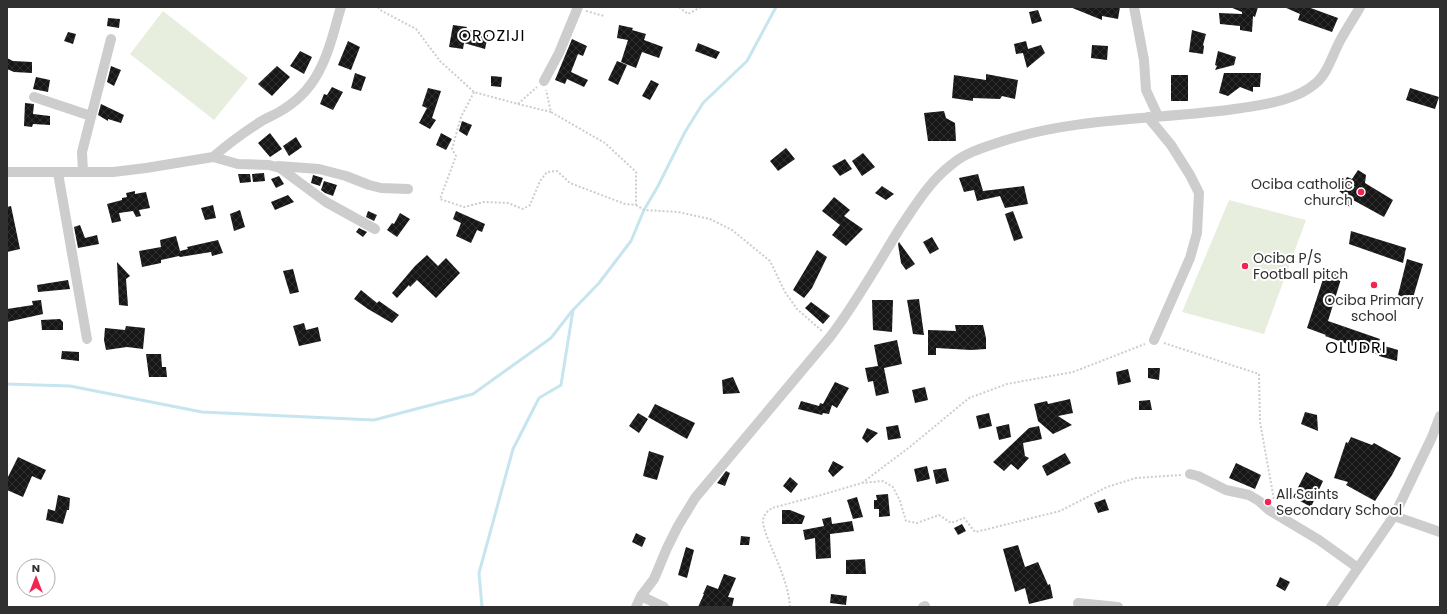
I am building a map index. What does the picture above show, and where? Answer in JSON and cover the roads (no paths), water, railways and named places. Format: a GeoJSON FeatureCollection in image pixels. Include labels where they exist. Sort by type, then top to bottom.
{"type":"FeatureCollection","features":[{"type":"Feature","properties":{"kind":"street"},"geometry":{"type":"LineString","coordinates":[[213,157],[240,136],[294,102],[311,84],[328,52],[341,7]]}},
{"type":"Feature","properties":{"kind":"street"},"geometry":{"type":"LineString","coordinates":[[1134,7],[1144,60],[1146,90],[1158,116]]}},
{"type":"Feature","properties":{"kind":"street"},"geometry":{"type":"LineString","coordinates":[[636,607],[641,596],[654,579],[675,532],[695,498],[830,337],[848,313],[870,275],[919,199],[930,185],[951,164],[973,151],[1025,134],[1055,127],[1249,107],[1282,100],[1304,92],[1315,85],[1322,78],[1341,39],[1360,7]]}},
{"type":"Feature","properties":{"kind":"street"},"geometry":{"type":"LineString","coordinates":[[544,81],[559,53],[577,8]]}},
{"type":"Feature","properties":{"kind":"street"},"geometry":{"type":"LineString","coordinates":[[83,172],[82,152],[111,39]]}},
{"type":"Feature","properties":{"kind":"street"},"geometry":{"type":"LineString","coordinates":[[34,97],[91,116]]}},
{"type":"Feature","properties":{"kind":"street"},"geometry":{"type":"LineString","coordinates":[[1148,117],[1171,145],[1190,175],[1199,193],[1197,233],[1190,258],[1154,340]]}},
{"type":"Feature","properties":{"kind":"street"},"geometry":{"type":"LineString","coordinates":[[7,172],[113,172],[213,157],[238,164],[320,169],[381,188],[408,189]]}},
{"type":"Feature","properties":{"kind":"street"},"geometry":{"type":"LineString","coordinates":[[276,166],[285,171],[326,202],[375,230]]}},
{"type":"Feature","properties":{"kind":"street"},"geometry":{"type":"LineString","coordinates":[[58,172],[87,339]]}},
{"type":"Feature","properties":{"kind":"street"},"geometry":{"type":"LineString","coordinates":[[1331,607],[1394,516],[1432,437],[1440,416]]}},
{"type":"Feature","properties":{"kind":"street"},"geometry":{"type":"LineString","coordinates":[[1190,474],[1198,476],[1226,490],[1249,495],[1277,516],[1319,540],[1358,568]]}},
{"type":"Feature","properties":{"kind":"street"},"geometry":{"type":"LineString","coordinates":[[1394,516],[1440,532]]}},
{"type":"Feature","properties":{"kind":"street"},"geometry":{"type":"LineString","coordinates":[[641,596],[664,607]]}},
{"type":"Feature","properties":{"kind":"street"},"geometry":{"type":"LineString","coordinates":[[1078,603],[1118,607]]}},
{"type":"Feature","properties":{"kind":"waterway"},"geometry":{"type":"LineString","coordinates":[[482,607],[479,573],[513,449],[539,398],[561,385],[573,310],[599,283],[631,241],[644,210],[658,186],[685,132],[703,103],[747,61],[776,7]]}},
{"type":"Feature","properties":{"kind":"waterway"},"geometry":{"type":"LineString","coordinates":[[7,384],[70,386],[202,412],[374,420],[473,394],[551,338],[572,311]]}},
{"type":"Feature","properties":{"kind":"place","name":"Ociba catholic church"},"geometry":{"type":"Point","coordinates":[1361,192]}},
{"type":"Feature","properties":{"kind":"place","name":"Ociba P/S Football pitch"},"geometry":{"type":"Point","coordinates":[1245,266]}},
{"type":"Feature","properties":{"kind":"place","name":"Ociba Primary school"},"geometry":{"type":"Point","coordinates":[1374,285]}},
{"type":"Feature","properties":{"kind":"place","name":"All Saints Secondary School"},"geometry":{"type":"Point","coordinates":[1268,502]}},
{"type":"Feature","properties":{"kind":"district","name":"OROZIJI"},"geometry":{"type":"Point","coordinates":[492,35]}},
{"type":"Feature","properties":{"kind":"district","name":"OLUDRI"},"geometry":{"type":"Point","coordinates":[1356,347]}}]}
